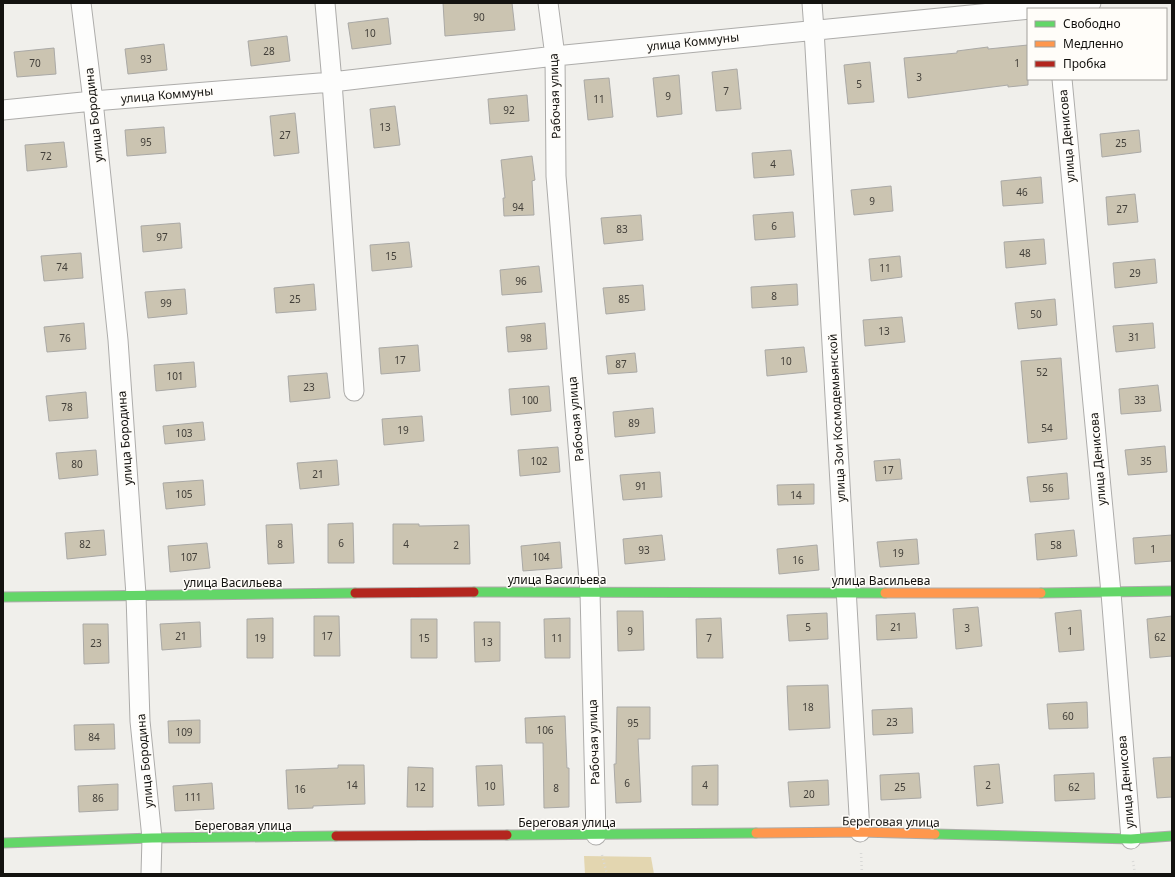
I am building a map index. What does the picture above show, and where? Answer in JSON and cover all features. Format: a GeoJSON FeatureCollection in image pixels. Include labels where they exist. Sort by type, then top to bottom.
{"type":"FeatureCollection","features":[{"type":"Feature","properties":{"kind":"street","name":"улица Бородина"},"geometry":{"type":"LineString","coordinates":[[81,3],[93,101],[118,340],[136,596],[140,721],[152,838],[151,874]]}},
{"type":"Feature","properties":{"kind":"street"},"geometry":{"type":"LineString","coordinates":[[325,3],[354,391]]}},
{"type":"Feature","properties":{"kind":"street","name":"Рабочая улица"},"geometry":{"type":"LineString","coordinates":[[548,3],[554,56],[556,176],[590,592],[596,835]]}},
{"type":"Feature","properties":{"kind":"street","name":"улица Зои Космодемьянской"},"geometry":{"type":"LineString","coordinates":[[812,3],[860,832]]}},
{"type":"Feature","properties":{"kind":"street","name":"улица Коммуны"},"geometry":{"type":"LineString","coordinates":[[1035,8],[1091,3]]}},
{"type":"Feature","properties":{"kind":"street","name":"улица Коммуны"},"geometry":{"type":"LineString","coordinates":[[3,110],[93,101],[332,82],[554,56],[1027,9]]}},
{"type":"Feature","properties":{"kind":"street","name":"улица Денисова"},"geometry":{"type":"LineString","coordinates":[[1062,80],[1111,593],[1131,839]]}},
{"type":"Feature","properties":{"kind":"street","name":"улица Васильева"},"geometry":{"type":"LineString","coordinates":[[3,597],[590,592],[847,594],[1111,593],[1172,591]]}},
{"type":"Feature","properties":{"kind":"street","name":"Береговая улица"},"geometry":{"type":"LineString","coordinates":[[3,843],[152,838],[860,832],[1131,839],[1172,836]]}},
{"type":"Feature","properties":{"kind":"shaded area"},"geometry":{"type":"Polygon","coordinates":[[[584,856],[651,857],[654,874],[585,874],[584,856]]]}},
{"type":"Feature","properties":{"kind":"building"},"geometry":{"type":"Polygon","coordinates":[[[443,3],[512,3],[515,30],[445,36],[443,3]]]}},
{"type":"Feature","properties":{"kind":"building"},"geometry":{"type":"Polygon","coordinates":[[[388,18],[391,44],[352,49],[348,23],[388,18]]]}},
{"type":"Feature","properties":{"kind":"building"},"geometry":{"type":"Polygon","coordinates":[[[287,36],[290,61],[251,66],[248,41],[287,36]]]}},
{"type":"Feature","properties":{"kind":"building"},"geometry":{"type":"Polygon","coordinates":[[[164,44],[167,70],[128,74],[125,49],[164,44]]]}},
{"type":"Feature","properties":{"kind":"building"},"geometry":{"type":"Polygon","coordinates":[[[1027,45],[1028,85],[1008,87],[1008,85],[908,98],[904,58],[957,53],[957,51],[988,47],[988,49],[1027,45]]]}},
{"type":"Feature","properties":{"kind":"building"},"geometry":{"type":"Polygon","coordinates":[[[54,48],[56,74],[17,77],[14,52],[54,48]]]}},
{"type":"Feature","properties":{"kind":"building"},"geometry":{"type":"Polygon","coordinates":[[[870,62],[874,102],[848,104],[844,65],[870,62]]]}},
{"type":"Feature","properties":{"kind":"building"},"geometry":{"type":"Polygon","coordinates":[[[737,69],[741,109],[716,111],[712,72],[737,69]]]}},
{"type":"Feature","properties":{"kind":"building"},"geometry":{"type":"Polygon","coordinates":[[[679,75],[682,114],[657,117],[653,78],[679,75]]]}},
{"type":"Feature","properties":{"kind":"building"},"geometry":{"type":"Polygon","coordinates":[[[609,78],[613,117],[588,120],[584,80],[609,78]]]}},
{"type":"Feature","properties":{"kind":"building"},"geometry":{"type":"Polygon","coordinates":[[[527,95],[529,121],[490,124],[488,99],[527,95]]]}},
{"type":"Feature","properties":{"kind":"building"},"geometry":{"type":"Polygon","coordinates":[[[395,106],[400,145],[374,148],[370,109],[395,106]]]}},
{"type":"Feature","properties":{"kind":"building"},"geometry":{"type":"Polygon","coordinates":[[[295,113],[299,153],[274,156],[270,116],[295,113]]]}},
{"type":"Feature","properties":{"kind":"building"},"geometry":{"type":"Polygon","coordinates":[[[164,127],[166,153],[127,156],[125,130],[164,127]]]}},
{"type":"Feature","properties":{"kind":"building"},"geometry":{"type":"Polygon","coordinates":[[[1139,130],[1141,152],[1102,157],[1100,134],[1139,130]]]}},
{"type":"Feature","properties":{"kind":"building"},"geometry":{"type":"Polygon","coordinates":[[[64,142],[67,167],[27,171],[25,145],[64,142]]]}},
{"type":"Feature","properties":{"kind":"building"},"geometry":{"type":"Polygon","coordinates":[[[791,150],[794,175],[754,178],[752,153],[791,150]]]}},
{"type":"Feature","properties":{"kind":"building"},"geometry":{"type":"Polygon","coordinates":[[[532,156],[535,180],[532,181],[534,215],[504,216],[503,198],[505,198],[501,160],[532,156]]]}},
{"type":"Feature","properties":{"kind":"building"},"geometry":{"type":"Polygon","coordinates":[[[1041,177],[1043,203],[1003,206],[1001,181],[1041,177]]]}},
{"type":"Feature","properties":{"kind":"building"},"geometry":{"type":"Polygon","coordinates":[[[891,186],[893,211],[854,215],[851,190],[891,186]]]}},
{"type":"Feature","properties":{"kind":"building"},"geometry":{"type":"Polygon","coordinates":[[[1135,194],[1138,222],[1108,225],[1106,197],[1135,194]]]}},
{"type":"Feature","properties":{"kind":"building"},"geometry":{"type":"Polygon","coordinates":[[[793,212],[795,237],[755,240],[753,215],[793,212]]]}},
{"type":"Feature","properties":{"kind":"building"},"geometry":{"type":"Polygon","coordinates":[[[641,215],[643,240],[604,244],[601,218],[641,215]]]}},
{"type":"Feature","properties":{"kind":"building"},"geometry":{"type":"Polygon","coordinates":[[[180,223],[182,248],[143,252],[141,226],[180,223]]]}},
{"type":"Feature","properties":{"kind":"building"},"geometry":{"type":"Polygon","coordinates":[[[1044,239],[1046,264],[1006,268],[1004,242],[1044,239]]]}},
{"type":"Feature","properties":{"kind":"building"},"geometry":{"type":"Polygon","coordinates":[[[409,242],[412,267],[372,271],[370,245],[409,242]]]}},
{"type":"Feature","properties":{"kind":"building"},"geometry":{"type":"Polygon","coordinates":[[[81,253],[83,278],[44,281],[41,256],[81,253]]]}},
{"type":"Feature","properties":{"kind":"building"},"geometry":{"type":"Polygon","coordinates":[[[900,256],[902,277],[871,281],[869,259],[900,256]]]}},
{"type":"Feature","properties":{"kind":"building"},"geometry":{"type":"Polygon","coordinates":[[[1155,259],[1157,283],[1115,288],[1113,263],[1155,259]]]}},
{"type":"Feature","properties":{"kind":"building"},"geometry":{"type":"Polygon","coordinates":[[[539,266],[542,292],[502,295],[500,270],[539,266]]]}},
{"type":"Feature","properties":{"kind":"building"},"geometry":{"type":"Polygon","coordinates":[[[314,284],[316,310],[276,313],[274,288],[314,284]]]}},
{"type":"Feature","properties":{"kind":"building"},"geometry":{"type":"Polygon","coordinates":[[[797,284],[798,305],[752,308],[751,287],[797,284]]]}},
{"type":"Feature","properties":{"kind":"building"},"geometry":{"type":"Polygon","coordinates":[[[643,285],[645,310],[606,314],[603,288],[643,285]]]}},
{"type":"Feature","properties":{"kind":"building"},"geometry":{"type":"Polygon","coordinates":[[[185,289],[187,314],[148,318],[145,292],[185,289]]]}},
{"type":"Feature","properties":{"kind":"building"},"geometry":{"type":"Polygon","coordinates":[[[1055,299],[1057,325],[1018,329],[1015,303],[1055,299]]]}},
{"type":"Feature","properties":{"kind":"building"},"geometry":{"type":"Polygon","coordinates":[[[902,317],[905,342],[865,346],[863,320],[902,317]]]}},
{"type":"Feature","properties":{"kind":"building"},"geometry":{"type":"Polygon","coordinates":[[[84,323],[86,349],[47,352],[44,327],[84,323]]]}},
{"type":"Feature","properties":{"kind":"building"},"geometry":{"type":"Polygon","coordinates":[[[545,323],[547,349],[508,352],[506,327],[545,323]]]}},
{"type":"Feature","properties":{"kind":"building"},"geometry":{"type":"Polygon","coordinates":[[[1153,323],[1155,348],[1116,352],[1113,326],[1153,323]]]}},
{"type":"Feature","properties":{"kind":"building"},"geometry":{"type":"Polygon","coordinates":[[[418,345],[420,371],[381,374],[379,348],[418,345]]]}},
{"type":"Feature","properties":{"kind":"building"},"geometry":{"type":"Polygon","coordinates":[[[804,347],[807,372],[767,376],[765,350],[804,347]]]}},
{"type":"Feature","properties":{"kind":"building"},"geometry":{"type":"Polygon","coordinates":[[[635,353],[637,372],[608,374],[606,356],[635,353]]]}},
{"type":"Feature","properties":{"kind":"building"},"geometry":{"type":"Polygon","coordinates":[[[1061,358],[1067,439],[1028,443],[1021,361],[1061,358]]]}},
{"type":"Feature","properties":{"kind":"building"},"geometry":{"type":"Polygon","coordinates":[[[194,362],[196,387],[156,391],[154,365],[194,362]]]}},
{"type":"Feature","properties":{"kind":"building"},"geometry":{"type":"Polygon","coordinates":[[[327,373],[330,398],[290,402],[288,376],[327,373]]]}},
{"type":"Feature","properties":{"kind":"building"},"geometry":{"type":"Polygon","coordinates":[[[1158,385],[1161,411],[1121,414],[1119,389],[1158,385]]]}},
{"type":"Feature","properties":{"kind":"building"},"geometry":{"type":"Polygon","coordinates":[[[549,386],[551,411],[511,415],[509,389],[549,386]]]}},
{"type":"Feature","properties":{"kind":"building"},"geometry":{"type":"Polygon","coordinates":[[[86,392],[88,418],[49,421],[46,396],[86,392]]]}},
{"type":"Feature","properties":{"kind":"building"},"geometry":{"type":"Polygon","coordinates":[[[653,408],[655,433],[615,437],[613,412],[653,408]]]}},
{"type":"Feature","properties":{"kind":"building"},"geometry":{"type":"Polygon","coordinates":[[[422,416],[424,441],[384,445],[382,419],[422,416]]]}},
{"type":"Feature","properties":{"kind":"building"},"geometry":{"type":"Polygon","coordinates":[[[203,422],[205,440],[165,444],[163,426],[203,422]]]}},
{"type":"Feature","properties":{"kind":"building"},"geometry":{"type":"Polygon","coordinates":[[[1165,446],[1167,472],[1128,475],[1125,450],[1165,446]]]}},
{"type":"Feature","properties":{"kind":"building"},"geometry":{"type":"Polygon","coordinates":[[[558,447],[560,472],[520,476],[518,450],[558,447]]]}},
{"type":"Feature","properties":{"kind":"building"},"geometry":{"type":"Polygon","coordinates":[[[96,450],[98,475],[59,479],[56,453],[96,450]]]}},
{"type":"Feature","properties":{"kind":"building"},"geometry":{"type":"Polygon","coordinates":[[[900,459],[902,479],[876,481],[874,461],[900,459]]]}},
{"type":"Feature","properties":{"kind":"building"},"geometry":{"type":"Polygon","coordinates":[[[337,460],[339,485],[300,489],[297,463],[337,460]]]}},
{"type":"Feature","properties":{"kind":"building"},"geometry":{"type":"Polygon","coordinates":[[[660,472],[662,497],[623,500],[620,475],[660,472]]]}},
{"type":"Feature","properties":{"kind":"building"},"geometry":{"type":"Polygon","coordinates":[[[1067,473],[1069,499],[1030,502],[1027,477],[1067,473]]]}},
{"type":"Feature","properties":{"kind":"building"},"geometry":{"type":"Polygon","coordinates":[[[203,480],[205,505],[166,509],[163,483],[203,480]]]}},
{"type":"Feature","properties":{"kind":"building"},"geometry":{"type":"Polygon","coordinates":[[[814,484],[814,504],[778,505],[777,485],[814,484]]]}},
{"type":"Feature","properties":{"kind":"building"},"geometry":{"type":"Polygon","coordinates":[[[353,523],[354,563],[328,563],[328,524],[353,523]]]}},
{"type":"Feature","properties":{"kind":"building"},"geometry":{"type":"Polygon","coordinates":[[[292,524],[294,563],[268,564],[266,525],[292,524]]]}},
{"type":"Feature","properties":{"kind":"building"},"geometry":{"type":"Polygon","coordinates":[[[393,524],[419,524],[419,526],[469,525],[470,564],[393,564],[393,524]]]}},
{"type":"Feature","properties":{"kind":"building"},"geometry":{"type":"Polygon","coordinates":[[[104,530],[106,555],[67,559],[65,533],[104,530]]]}},
{"type":"Feature","properties":{"kind":"building"},"geometry":{"type":"Polygon","coordinates":[[[1074,530],[1077,556],[1037,560],[1035,534],[1074,530]]]}},
{"type":"Feature","properties":{"kind":"building"},"geometry":{"type":"Polygon","coordinates":[[[662,535],[665,560],[625,564],[623,539],[662,535]]]}},
{"type":"Feature","properties":{"kind":"building"},"geometry":{"type":"Polygon","coordinates":[[[1172,535],[1172,561],[1135,564],[1133,538],[1172,535]]]}},
{"type":"Feature","properties":{"kind":"building"},"geometry":{"type":"Polygon","coordinates":[[[917,539],[919,564],[880,567],[877,542],[917,539]]]}},
{"type":"Feature","properties":{"kind":"building"},"geometry":{"type":"Polygon","coordinates":[[[560,542],[562,568],[523,571],[521,546],[560,542]]]}},
{"type":"Feature","properties":{"kind":"building"},"geometry":{"type":"Polygon","coordinates":[[[207,543],[210,568],[170,572],[168,546],[207,543]]]}},
{"type":"Feature","properties":{"kind":"building"},"geometry":{"type":"Polygon","coordinates":[[[817,545],[819,570],[779,574],[777,549],[817,545]]]}},
{"type":"Feature","properties":{"kind":"building"},"geometry":{"type":"Polygon","coordinates":[[[978,607],[982,646],[956,649],[953,609],[978,607]]]}},
{"type":"Feature","properties":{"kind":"building"},"geometry":{"type":"Polygon","coordinates":[[[1081,610],[1084,650],[1059,652],[1055,613],[1081,610]]]}},
{"type":"Feature","properties":{"kind":"building"},"geometry":{"type":"Polygon","coordinates":[[[617,611],[643,611],[644,650],[618,651],[617,611]]]}},
{"type":"Feature","properties":{"kind":"building"},"geometry":{"type":"Polygon","coordinates":[[[827,613],[828,639],[789,641],[787,615],[827,613]]]}},
{"type":"Feature","properties":{"kind":"building"},"geometry":{"type":"Polygon","coordinates":[[[915,613],[917,638],[877,640],[876,615],[915,613]]]}},
{"type":"Feature","properties":{"kind":"building"},"geometry":{"type":"Polygon","coordinates":[[[314,616],[339,616],[340,656],[314,656],[314,616]]]}},
{"type":"Feature","properties":{"kind":"building"},"geometry":{"type":"Polygon","coordinates":[[[1172,616],[1172,656],[1150,658],[1147,619],[1172,616]]]}},
{"type":"Feature","properties":{"kind":"building"},"geometry":{"type":"Polygon","coordinates":[[[273,618],[273,658],[247,658],[247,619],[273,618]]]}},
{"type":"Feature","properties":{"kind":"building"},"geometry":{"type":"Polygon","coordinates":[[[570,618],[570,658],[545,658],[544,619],[570,618]]]}},
{"type":"Feature","properties":{"kind":"building"},"geometry":{"type":"Polygon","coordinates":[[[721,618],[723,658],[697,658],[696,619],[721,618]]]}},
{"type":"Feature","properties":{"kind":"building"},"geometry":{"type":"Polygon","coordinates":[[[411,619],[437,619],[437,658],[411,658],[411,619]]]}},
{"type":"Feature","properties":{"kind":"building"},"geometry":{"type":"Polygon","coordinates":[[[200,622],[201,647],[162,650],[160,624],[200,622]]]}},
{"type":"Feature","properties":{"kind":"building"},"geometry":{"type":"Polygon","coordinates":[[[474,622],[500,622],[500,661],[475,662],[474,622]]]}},
{"type":"Feature","properties":{"kind":"building"},"geometry":{"type":"Polygon","coordinates":[[[83,624],[108,624],[109,663],[84,664],[83,624]]]}},
{"type":"Feature","properties":{"kind":"building"},"geometry":{"type":"Polygon","coordinates":[[[828,685],[830,728],[789,730],[787,686],[828,685]]]}},
{"type":"Feature","properties":{"kind":"building"},"geometry":{"type":"Polygon","coordinates":[[[1087,702],[1088,728],[1049,729],[1047,704],[1087,702]]]}},
{"type":"Feature","properties":{"kind":"building"},"geometry":{"type":"Polygon","coordinates":[[[617,707],[650,707],[650,739],[638,739],[641,802],[616,803],[614,764],[616,764],[617,707]]]}},
{"type":"Feature","properties":{"kind":"building"},"geometry":{"type":"Polygon","coordinates":[[[912,708],[913,733],[873,735],[872,710],[912,708]]]}},
{"type":"Feature","properties":{"kind":"building"},"geometry":{"type":"Polygon","coordinates":[[[565,716],[567,768],[569,768],[569,807],[544,808],[543,743],[526,743],[525,718],[565,716]]]}},
{"type":"Feature","properties":{"kind":"building"},"geometry":{"type":"Polygon","coordinates":[[[200,720],[200,743],[169,743],[168,721],[200,720]]]}},
{"type":"Feature","properties":{"kind":"building"},"geometry":{"type":"Polygon","coordinates":[[[114,724],[115,749],[75,750],[74,725],[114,724]]]}},
{"type":"Feature","properties":{"kind":"building"},"geometry":{"type":"Polygon","coordinates":[[[1172,757],[1172,797],[1157,798],[1153,758],[1172,757]]]}},
{"type":"Feature","properties":{"kind":"building"},"geometry":{"type":"Polygon","coordinates":[[[999,764],[1003,803],[977,806],[974,766],[999,764]]]}},
{"type":"Feature","properties":{"kind":"building"},"geometry":{"type":"Polygon","coordinates":[[[338,765],[364,765],[365,804],[313,806],[313,808],[288,809],[286,770],[338,768],[338,765]]]}},
{"type":"Feature","properties":{"kind":"building"},"geometry":{"type":"Polygon","coordinates":[[[502,765],[504,805],[478,806],[476,766],[502,765]]]}},
{"type":"Feature","properties":{"kind":"building"},"geometry":{"type":"Polygon","coordinates":[[[718,765],[718,805],[692,805],[692,766],[718,765]]]}},
{"type":"Feature","properties":{"kind":"building"},"geometry":{"type":"Polygon","coordinates":[[[408,767],[433,768],[433,807],[407,807],[408,767]]]}},
{"type":"Feature","properties":{"kind":"building"},"geometry":{"type":"Polygon","coordinates":[[[919,773],[921,798],[881,800],[880,775],[919,773]]]}},
{"type":"Feature","properties":{"kind":"building"},"geometry":{"type":"Polygon","coordinates":[[[1094,773],[1095,799],[1055,801],[1054,775],[1094,773]]]}},
{"type":"Feature","properties":{"kind":"building"},"geometry":{"type":"Polygon","coordinates":[[[828,780],[829,805],[790,807],[788,782],[828,780]]]}},
{"type":"Feature","properties":{"kind":"building"},"geometry":{"type":"Polygon","coordinates":[[[212,783],[214,809],[175,811],[173,786],[212,783]]]}},
{"type":"Feature","properties":{"kind":"building"},"geometry":{"type":"Polygon","coordinates":[[[118,784],[118,810],[79,812],[78,786],[118,784]]]}},
{"type":"Feature","properties":{"kind":"traffic: fast"},"geometry":{"type":"LineString","coordinates":[[1041,593],[1172,591]]}},
{"type":"Feature","properties":{"kind":"traffic: fast"},"geometry":{"type":"LineString","coordinates":[[474,592],[885,593]]}},
{"type":"Feature","properties":{"kind":"traffic: fast"},"geometry":{"type":"LineString","coordinates":[[3,597],[355,593]]}},
{"type":"Feature","properties":{"kind":"traffic: fast"},"geometry":{"type":"LineString","coordinates":[[507,835],[756,833]]}},
{"type":"Feature","properties":{"kind":"traffic: fast"},"geometry":{"type":"LineString","coordinates":[[935,834],[1131,839],[1172,836]]}},
{"type":"Feature","properties":{"kind":"traffic: fast"},"geometry":{"type":"LineString","coordinates":[[3,843],[152,838],[336,836]]}},
{"type":"Feature","properties":{"kind":"traffic: slow"},"geometry":{"type":"LineString","coordinates":[[885,593],[1041,593]]}},
{"type":"Feature","properties":{"kind":"traffic: slow"},"geometry":{"type":"LineString","coordinates":[[756,833],[860,832],[935,834]]}},
{"type":"Feature","properties":{"kind":"traffic: jam"},"geometry":{"type":"LineString","coordinates":[[355,593],[474,592]]}},
{"type":"Feature","properties":{"kind":"traffic: jam"},"geometry":{"type":"LineString","coordinates":[[336,836],[507,835]]}}]}
